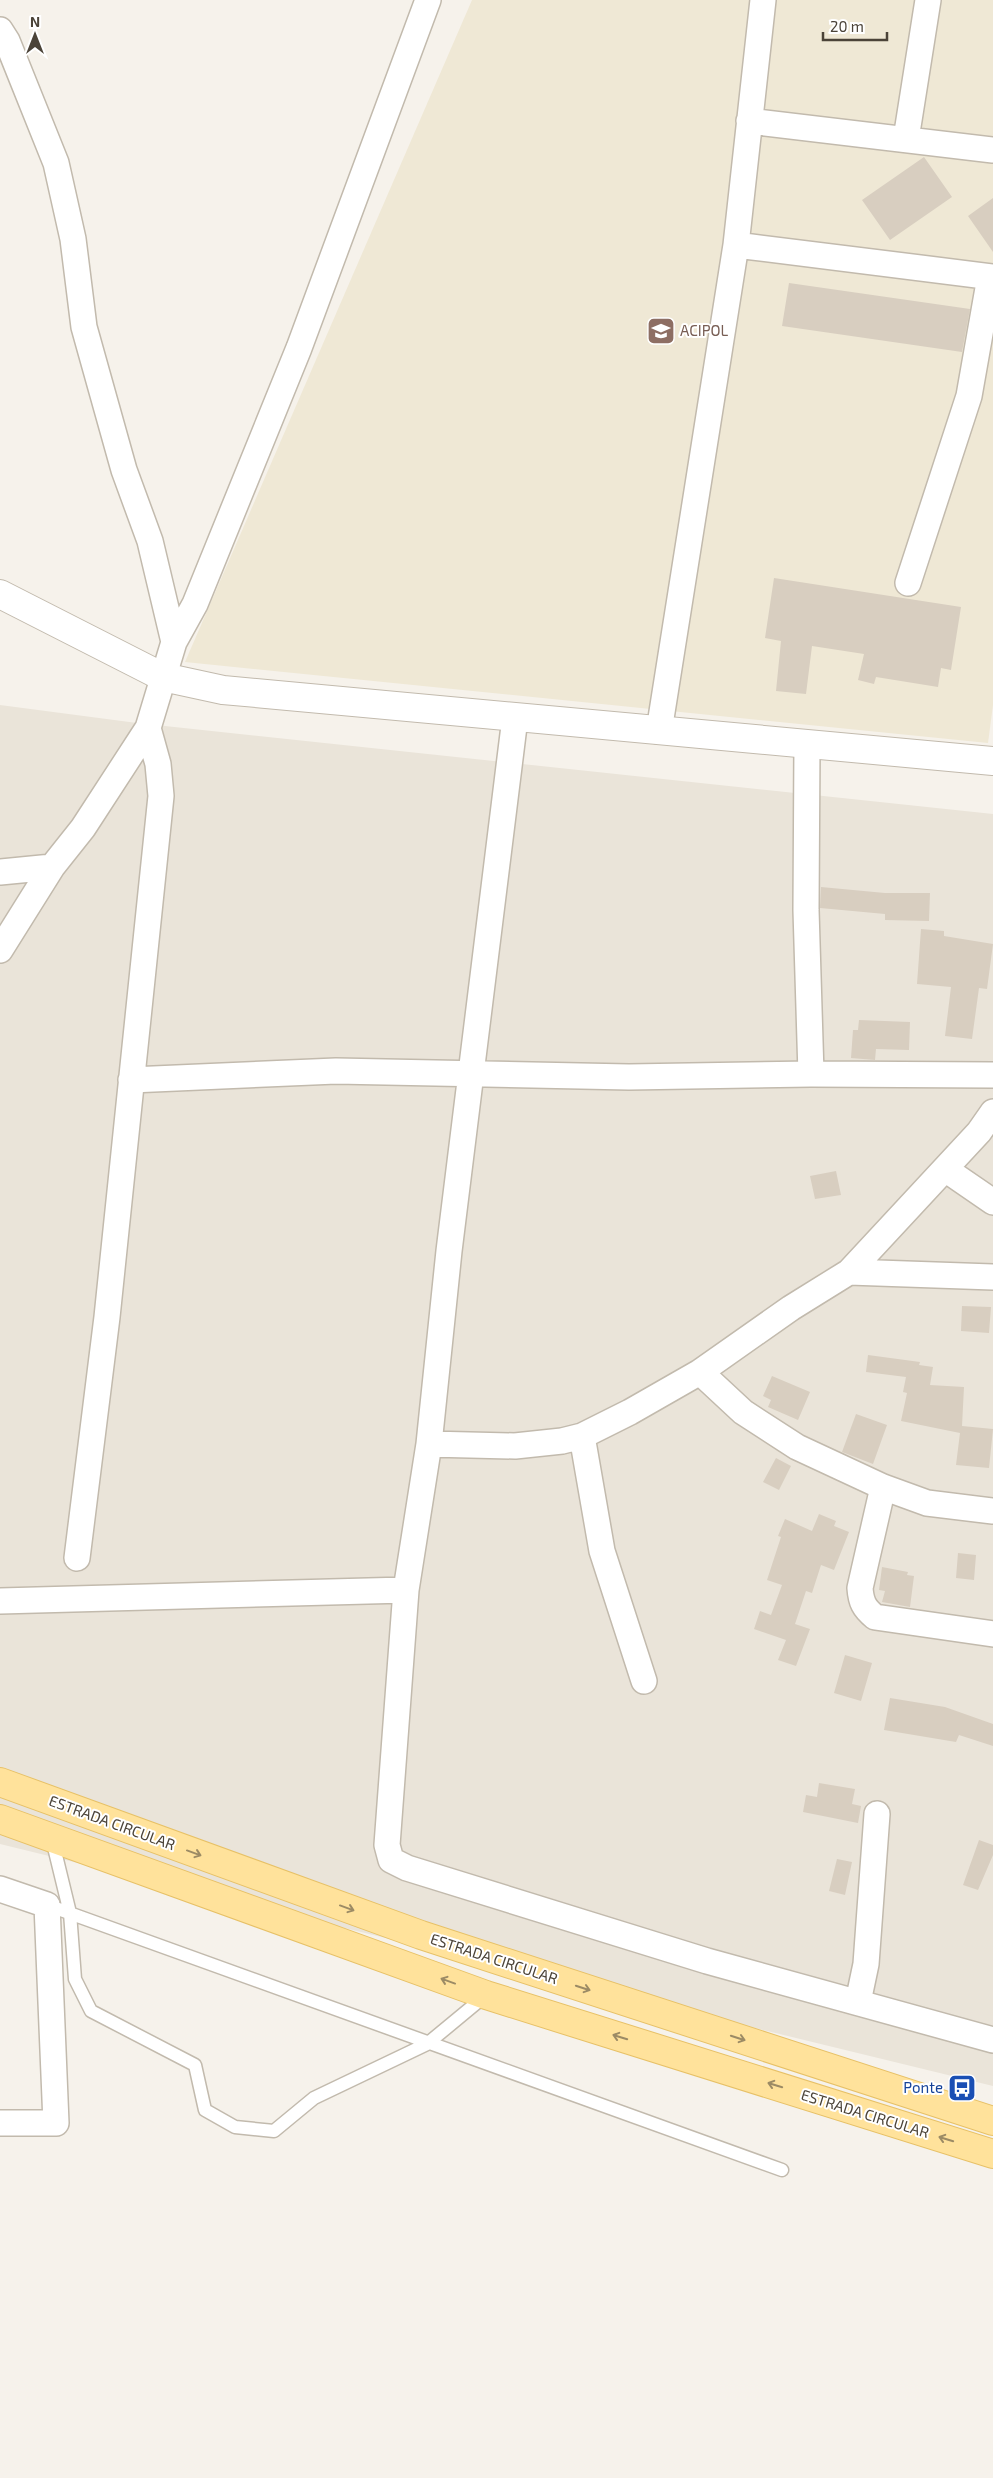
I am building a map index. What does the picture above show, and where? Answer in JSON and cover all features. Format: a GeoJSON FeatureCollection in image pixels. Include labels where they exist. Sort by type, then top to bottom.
{"type":"FeatureCollection","features":[{"type":"Feature","properties":{"kind":"main road","name":"ESTRADA CIRCULAR"},"geometry":{"type":"LineString","coordinates":[[0,1782],[421,1935],[993,2121]]}},
{"type":"Feature","properties":{"kind":"main road","name":"ESTRADA CIRCULAR"},"geometry":{"type":"LineString","coordinates":[[0,1819],[486,1995],[993,2154]]}},
{"type":"Feature","properties":{"kind":"street"},"geometry":{"type":"LineString","coordinates":[[0,950],[52,867],[83,828],[148,728],[174,642],[195,604],[299,348],[428,0]]}},
{"type":"Feature","properties":{"kind":"street"},"geometry":{"type":"LineString","coordinates":[[659,731],[736,245],[763,0]]}},
{"type":"Feature","properties":{"kind":"street"},"geometry":{"type":"LineString","coordinates":[[906,139],[928,0]]}},
{"type":"Feature","properties":{"kind":"street"},"geometry":{"type":"LineString","coordinates":[[0,30],[7,41],[56,163],[73,239],[84,327],[124,470],[150,541],[174,642]]}},
{"type":"Feature","properties":{"kind":"street"},"geometry":{"type":"LineString","coordinates":[[749,121],[993,150]]}},
{"type":"Feature","properties":{"kind":"street"},"geometry":{"type":"LineString","coordinates":[[736,245],[991,277],[968,396],[908,583]]}},
{"type":"Feature","properties":{"kind":"street"},"geometry":{"type":"LineString","coordinates":[[0,594],[163,677],[222,690],[993,760]]}},
{"type":"Feature","properties":{"kind":"street"},"geometry":{"type":"LineString","coordinates":[[515,718],[429,1444],[406,1590],[387,1845],[391,1860],[407,1868],[707,1962],[993,2040]]}},
{"type":"Feature","properties":{"kind":"street"},"geometry":{"type":"LineString","coordinates":[[77,1558],[107,1317],[161,796],[158,764],[148,728]]}},
{"type":"Feature","properties":{"kind":"street"},"geometry":{"type":"LineString","coordinates":[[807,744],[806,910],[811,1074]]}},
{"type":"Feature","properties":{"kind":"street"},"geometry":{"type":"LineString","coordinates":[[0,872],[52,867]]}},
{"type":"Feature","properties":{"kind":"street"},"geometry":{"type":"LineString","coordinates":[[131,1080],[336,1071],[629,1076],[993,1075]]}},
{"type":"Feature","properties":{"kind":"street"},"geometry":{"type":"LineString","coordinates":[[429,1444],[515,1446],[562,1441],[582,1436],[630,1412],[700,1372],[791,1308],[849,1272],[945,1169],[993,1112]]}},
{"type":"Feature","properties":{"kind":"street"},"geometry":{"type":"LineString","coordinates":[[945,1169],[993,1202]]}},
{"type":"Feature","properties":{"kind":"street"},"geometry":{"type":"LineString","coordinates":[[849,1272],[993,1277]]}},
{"type":"Feature","properties":{"kind":"street"},"geometry":{"type":"LineString","coordinates":[[700,1372],[744,1412],[797,1447],[883,1487],[926,1503],[993,1511]]}},
{"type":"Feature","properties":{"kind":"street"},"geometry":{"type":"LineString","coordinates":[[582,1436],[602,1551],[644,1681]]}},
{"type":"Feature","properties":{"kind":"street"},"geometry":{"type":"LineString","coordinates":[[883,1487],[860,1588],[861,1599],[865,1609],[875,1617],[993,1634]]}},
{"type":"Feature","properties":{"kind":"street"},"geometry":{"type":"LineString","coordinates":[[0,1601],[406,1590]]}},
{"type":"Feature","properties":{"kind":"street"},"geometry":{"type":"LineString","coordinates":[[858,2002],[866,1955],[877,1814]]}},
{"type":"Feature","properties":{"kind":"street"},"geometry":{"type":"LineString","coordinates":[[0,1889],[58,1909],[56,2123],[0,2124]]}},
{"type":"Feature","properties":{"kind":"lane"},"geometry":{"type":"LineString","coordinates":[[52,1839],[58,1909],[75,1979],[91,2011],[194,2065],[205,2110],[235,2126],[274,2131],[314,2098],[427,2044],[486,1995]]}},
{"type":"Feature","properties":{"kind":"lane"},"geometry":{"type":"LineString","coordinates":[[58,1909],[427,2044],[782,2170]]}},
{"type":"Feature","properties":{"kind":"shaded area","name":"ACIPOL"},"geometry":{"type":"Polygon","coordinates":[[[472,0],[993,0],[993,705],[988,743],[185,662],[472,0]]]}},
{"type":"Feature","properties":{"kind":"shaded area"},"geometry":{"type":"Polygon","coordinates":[[[0,705],[137,723],[993,814],[993,2086],[0,1844],[0,705]]]}},
{"type":"Feature","properties":{"kind":"building"},"geometry":{"type":"Polygon","coordinates":[[[924,157],[952,197],[890,240],[862,200],[924,157]]]}},
{"type":"Feature","properties":{"kind":"building"},"geometry":{"type":"Polygon","coordinates":[[[993,198],[993,252],[968,216],[993,198]]]}},
{"type":"Feature","properties":{"kind":"building"},"geometry":{"type":"Polygon","coordinates":[[[789,283],[970,309],[962,352],[782,326],[789,283]]]}},
{"type":"Feature","properties":{"kind":"building"},"geometry":{"type":"Polygon","coordinates":[[[774,578],[961,607],[951,670],[941,668],[938,687],[876,677],[874,684],[858,680],[864,654],[812,646],[806,694],[776,691],[781,641],[765,638],[774,578]]]}},
{"type":"Feature","properties":{"kind":"building"},"geometry":{"type":"Polygon","coordinates":[[[821,887],[885,893],[930,893],[929,921],[885,920],[885,914],[820,908],[821,887]]]}},
{"type":"Feature","properties":{"kind":"building"},"geometry":{"type":"Polygon","coordinates":[[[921,929],[944,931],[944,936],[993,944],[987,989],[979,988],[972,1039],[945,1036],[951,987],[917,984],[921,929]]]}},
{"type":"Feature","properties":{"kind":"building"},"geometry":{"type":"Polygon","coordinates":[[[859,1020],[910,1022],[909,1050],[876,1049],[875,1060],[851,1058],[853,1030],[858,1030],[859,1020]]]}},
{"type":"Feature","properties":{"kind":"building"},"geometry":{"type":"Polygon","coordinates":[[[836,1171],[841,1195],[815,1199],[810,1176],[836,1171]]]}},
{"type":"Feature","properties":{"kind":"building"},"geometry":{"type":"Polygon","coordinates":[[[962,1306],[991,1307],[989,1333],[961,1331],[962,1306]]]}},
{"type":"Feature","properties":{"kind":"building"},"geometry":{"type":"Polygon","coordinates":[[[868,1355],[920,1362],[919,1365],[933,1367],[930,1385],[964,1387],[962,1426],[993,1429],[989,1468],[956,1465],[960,1433],[901,1421],[907,1393],[903,1392],[906,1377],[866,1372],[868,1355]]]}},
{"type":"Feature","properties":{"kind":"building"},"geometry":{"type":"Polygon","coordinates":[[[772,1376],[810,1392],[798,1420],[768,1407],[771,1400],[763,1396],[772,1376]]]}},
{"type":"Feature","properties":{"kind":"building"},"geometry":{"type":"Polygon","coordinates":[[[856,1414],[887,1425],[873,1464],[842,1452],[856,1414]]]}},
{"type":"Feature","properties":{"kind":"building"},"geometry":{"type":"Polygon","coordinates":[[[776,1458],[791,1466],[779,1490],[763,1482],[776,1458]]]}},
{"type":"Feature","properties":{"kind":"building"},"geometry":{"type":"Polygon","coordinates":[[[819,1514],[836,1521],[834,1526],[849,1532],[834,1570],[821,1565],[812,1593],[806,1591],[795,1624],[810,1629],[796,1666],[778,1660],[786,1640],[754,1629],[760,1611],[771,1615],[782,1585],[767,1580],[781,1537],[778,1536],[785,1519],[812,1531],[819,1514]]]}},
{"type":"Feature","properties":{"kind":"building"},"geometry":{"type":"Polygon","coordinates":[[[958,1553],[976,1555],[974,1580],[956,1578],[958,1553]]]}},
{"type":"Feature","properties":{"kind":"building"},"geometry":{"type":"Polygon","coordinates":[[[882,1567],[908,1572],[907,1575],[914,1576],[910,1607],[882,1602],[885,1591],[879,1590],[882,1567]]]}},
{"type":"Feature","properties":{"kind":"building"},"geometry":{"type":"Polygon","coordinates":[[[845,1655],[872,1663],[861,1701],[834,1693],[845,1655]]]}},
{"type":"Feature","properties":{"kind":"building"},"geometry":{"type":"Polygon","coordinates":[[[890,1698],[945,1707],[993,1724],[993,1746],[959,1735],[956,1742],[884,1730],[890,1698]]]}},
{"type":"Feature","properties":{"kind":"building"},"geometry":{"type":"Polygon","coordinates":[[[819,1783],[855,1789],[852,1804],[861,1806],[858,1823],[803,1812],[806,1795],[817,1797],[819,1783]]]}},
{"type":"Feature","properties":{"kind":"building"},"geometry":{"type":"Polygon","coordinates":[[[979,1840],[993,1845],[993,1855],[978,1890],[963,1885],[979,1840]]]}},
{"type":"Feature","properties":{"kind":"building"},"geometry":{"type":"Polygon","coordinates":[[[837,1859],[852,1862],[845,1895],[829,1891],[837,1859]]]}},
{"type":"Feature","properties":{"kind":"place","name":"ACIPOL"},"geometry":{"type":"Point","coordinates":[661,331]}},
{"type":"Feature","properties":{"kind":"place","name":"Ponte"},"geometry":{"type":"Point","coordinates":[962,2088]}}]}
